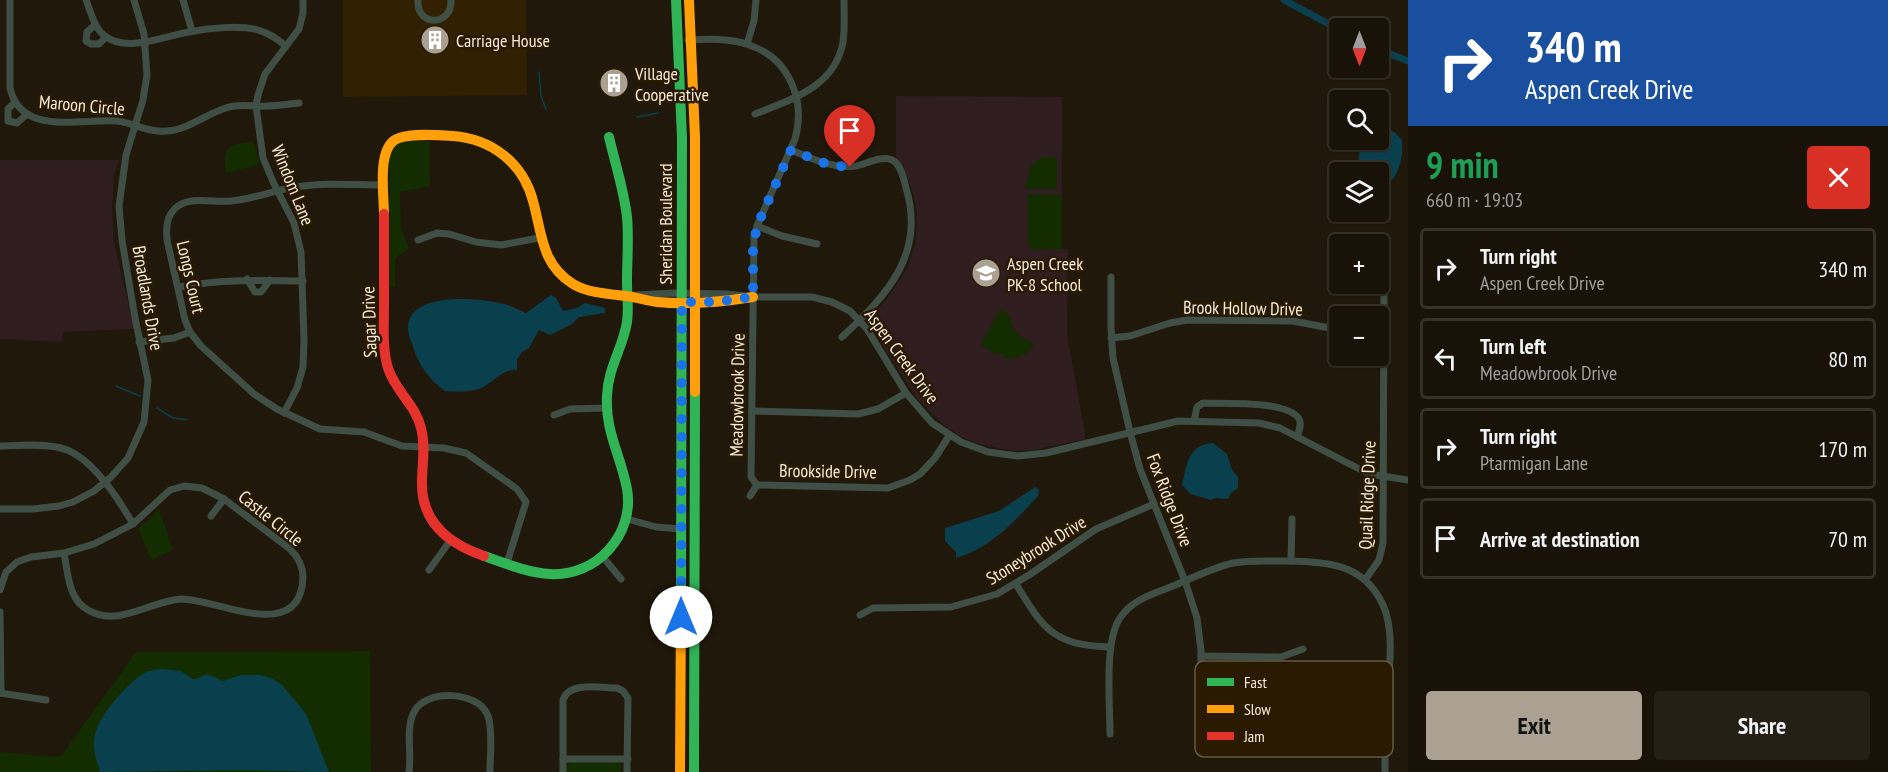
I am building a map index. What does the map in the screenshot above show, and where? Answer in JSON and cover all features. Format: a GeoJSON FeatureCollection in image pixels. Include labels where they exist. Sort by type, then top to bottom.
{"type":"FeatureCollection","features":[{"type":"Feature","properties":{"kind":"main road","name":"Sheridan Boulevard"},"geometry":{"type":"LineString","coordinates":[[676,0],[682,117],[680,772]]}},
{"type":"Feature","properties":{"kind":"main road","name":"Sheridan Boulevard"},"geometry":{"type":"LineString","coordinates":[[689,0],[695,137],[693,772]]}},
{"type":"Feature","properties":{"kind":"main road","name":"Aspen Creek Drive"},"geometry":{"type":"LineString","coordinates":[[384,185],[384,153],[387,140],[405,136],[455,136],[481,142],[499,152],[518,169],[533,201],[539,238],[550,262],[570,282],[588,291],[655,302],[682,297],[715,302],[753,297]]}},
{"type":"Feature","properties":{"kind":"main road"},"geometry":{"type":"LineString","coordinates":[[424,447],[421,478],[423,500],[431,520],[450,541],[468,551],[538,572],[561,574],[580,570],[603,557],[619,539],[627,519],[628,488],[611,438],[606,408],[611,368],[626,324],[627,220],[609,137]]}},
{"type":"Feature","properties":{"kind":"main road","name":"Sagar Drive"},"geometry":{"type":"LineString","coordinates":[[384,185],[386,362],[393,380],[417,415],[424,447]]}},
{"type":"Feature","properties":{"kind":"street","name":"Maroon Circle"},"geometry":{"type":"LineString","coordinates":[[10,0],[10,88],[15,102],[26,115],[47,121],[117,121],[149,130],[167,131],[184,127],[223,108],[241,105],[299,103]]}},
{"type":"Feature","properties":{"kind":"street"},"geometry":{"type":"LineString","coordinates":[[86,0],[95,25],[106,38],[120,44],[192,31],[238,29],[258,30],[275,37],[286,46]]}},
{"type":"Feature","properties":{"kind":"street","name":"Broadlands Drive"},"geometry":{"type":"LineString","coordinates":[[0,509],[60,506],[84,497],[104,483],[128,458],[144,422],[148,380],[139,342],[122,240],[119,206],[123,168],[146,88],[146,41],[134,0]]}},
{"type":"Feature","properties":{"kind":"street"},"geometry":{"type":"LineString","coordinates":[[183,0],[192,31]]}},
{"type":"Feature","properties":{"kind":"street","name":"Windom Lane"},"geometry":{"type":"LineString","coordinates":[[284,413],[297,388],[303,367],[303,281],[298,237],[288,209],[262,154],[256,106],[265,74],[302,21],[303,0]]}},
{"type":"Feature","properties":{"kind":"street"},"geometry":{"type":"LineString","coordinates":[[418,0],[419,12],[426,19],[432,20],[447,15],[451,0]]}},
{"type":"Feature","properties":{"kind":"street"},"geometry":{"type":"LineString","coordinates":[[747,44],[754,21],[756,0]]}},
{"type":"Feature","properties":{"kind":"street"},"geometry":{"type":"LineString","coordinates":[[755,114],[797,97],[820,82],[834,65],[842,45],[844,0]]}},
{"type":"Feature","properties":{"kind":"street"},"geometry":{"type":"LineString","coordinates":[[95,25],[87,32],[86,41],[99,44],[106,38]]}},
{"type":"Feature","properties":{"kind":"street","name":"Meadowbrook Drive"},"geometry":{"type":"LineString","coordinates":[[679,40],[747,44],[767,54],[782,67],[793,84],[797,97],[800,118],[798,129],[757,226],[753,248],[751,477],[757,485]]}},
{"type":"Feature","properties":{"kind":"street","name":"Maroon Circle"},"geometry":{"type":"LineString","coordinates":[[15,102],[8,109],[8,121],[17,123],[26,115]]}},
{"type":"Feature","properties":{"kind":"street"},"geometry":{"type":"LineString","coordinates":[[791,150],[829,165],[850,167],[887,159],[892,160],[899,167],[911,206],[912,233],[903,263],[892,283],[842,337]]}},
{"type":"Feature","properties":{"kind":"street","name":"Longs Court"},"geometry":{"type":"LineString","coordinates":[[384,185],[312,185],[235,201],[185,202],[173,210],[167,221],[167,240],[185,320],[190,332],[201,346],[254,394],[284,413],[321,429],[364,432],[402,446],[444,448],[466,453],[483,464],[520,493],[526,502],[507,563]]}},
{"type":"Feature","properties":{"kind":"street"},"geometry":{"type":"LineString","coordinates":[[757,226],[782,236],[817,244]]}},
{"type":"Feature","properties":{"kind":"street"},"geometry":{"type":"LineString","coordinates":[[418,240],[437,233],[501,245],[539,238]]}},
{"type":"Feature","properties":{"kind":"street","name":"Fox Ridge Drive"},"geometry":{"type":"LineString","coordinates":[[1111,277],[1111,338],[1117,377],[1140,469],[1185,581],[1197,618],[1201,661]]}},
{"type":"Feature","properties":{"kind":"street"},"geometry":{"type":"LineString","coordinates":[[248,279],[255,292],[261,292],[270,280]]}},
{"type":"Feature","properties":{"kind":"street"},"geometry":{"type":"LineString","coordinates":[[178,287],[202,282],[248,279],[303,281]]}},
{"type":"Feature","properties":{"kind":"street","name":"Aspen Creek Drive"},"geometry":{"type":"LineString","coordinates":[[753,297],[822,299],[841,306],[860,320],[921,413],[949,435],[981,450],[1018,456],[1046,453],[1173,422],[1259,423],[1280,428],[1364,472],[1408,480]]}},
{"type":"Feature","properties":{"kind":"street","name":"Brook Hollow Drive"},"geometry":{"type":"LineString","coordinates":[[1111,338],[1130,336],[1187,320],[1293,321],[1329,328]]}},
{"type":"Feature","properties":{"kind":"street"},"geometry":{"type":"LineString","coordinates":[[139,342],[174,338],[190,332]]}},
{"type":"Feature","properties":{"kind":"street","name":"Quail Ridge Drive"},"geometry":{"type":"LineString","coordinates":[[1365,580],[1375,568],[1382,552],[1384,477],[1382,366]]}},
{"type":"Feature","properties":{"kind":"street"},"geometry":{"type":"LineString","coordinates":[[752,411],[858,414],[878,408],[906,393]]}},
{"type":"Feature","properties":{"kind":"street"},"geometry":{"type":"LineString","coordinates":[[1194,421],[1197,407],[1203,403],[1267,405],[1289,411],[1298,417],[1300,424],[1297,437]]}},
{"type":"Feature","properties":{"kind":"street"},"geometry":{"type":"LineString","coordinates":[[554,415],[570,409],[606,408]]}},
{"type":"Feature","properties":{"kind":"street","name":"Brookside Drive"},"geometry":{"type":"LineString","coordinates":[[757,485],[888,488],[920,474],[935,458],[949,435]]}},
{"type":"Feature","properties":{"kind":"street"},"geometry":{"type":"LineString","coordinates":[[0,446],[51,446],[69,451],[85,461],[133,524]]}},
{"type":"Feature","properties":{"kind":"street","name":"Aspen Creek Drive"},"geometry":{"type":"LineString","coordinates":[[1397,478],[1408,475]]}},
{"type":"Feature","properties":{"kind":"street"},"geometry":{"type":"LineString","coordinates":[[750,496],[757,485]]}},
{"type":"Feature","properties":{"kind":"street","name":"Castle Circle"},"geometry":{"type":"LineString","coordinates":[[0,590],[6,572],[17,562],[31,557],[64,553],[94,544],[133,524],[164,494],[176,488],[191,486],[202,488],[224,499],[290,549],[299,560],[303,574],[301,592],[288,609],[275,613],[241,613],[186,599],[166,602],[132,613],[96,614],[83,608],[74,597],[64,553]]}},
{"type":"Feature","properties":{"kind":"street","name":"Castle Circle"},"geometry":{"type":"LineString","coordinates":[[212,516],[224,499]]}},
{"type":"Feature","properties":{"kind":"street","name":"Stoneybrook Drive"},"geometry":{"type":"LineString","coordinates":[[860,615],[873,608],[936,608],[966,604],[997,594],[1016,584],[1096,529],[1154,504]]}},
{"type":"Feature","properties":{"kind":"street"},"geometry":{"type":"LineString","coordinates":[[627,519],[656,527],[681,529]]}},
{"type":"Feature","properties":{"kind":"street"},"geometry":{"type":"LineString","coordinates":[[1291,561],[1292,519]]}},
{"type":"Feature","properties":{"kind":"street"},"geometry":{"type":"LineString","coordinates":[[429,570],[450,541]]}},
{"type":"Feature","properties":{"kind":"street"},"geometry":{"type":"LineString","coordinates":[[603,557],[621,579]]}},
{"type":"Feature","properties":{"kind":"street"},"geometry":{"type":"LineString","coordinates":[[1110,734],[1110,647],[1115,625],[1132,604],[1231,564],[1255,561],[1332,563],[1350,570],[1365,580],[1383,605],[1389,625],[1388,661]]}},
{"type":"Feature","properties":{"kind":"street"},"geometry":{"type":"LineString","coordinates":[[1016,584],[1035,616],[1057,636],[1075,644],[1110,647]]}},
{"type":"Feature","properties":{"kind":"street"},"geometry":{"type":"LineString","coordinates":[[0,612],[0,693],[46,700]]}},
{"type":"Feature","properties":{"kind":"street"},"geometry":{"type":"LineString","coordinates":[[1201,656],[1281,657],[1303,649]]}},
{"type":"Feature","properties":{"kind":"street"},"geometry":{"type":"LineString","coordinates":[[563,772],[562,694],[573,688],[622,687],[628,698],[627,772]]}},
{"type":"Feature","properties":{"kind":"street"},"geometry":{"type":"LineString","coordinates":[[409,772],[411,722],[415,709],[418,701],[437,696],[478,698],[489,722],[490,772]]}},
{"type":"Feature","properties":{"kind":"street"},"geometry":{"type":"LineString","coordinates":[[563,759],[628,759]]}},
{"type":"Feature","properties":{"kind":"shaded area"},"geometry":{"type":"Polygon","coordinates":[[[343,0],[526,0],[527,95],[343,97],[343,0]]]}},
{"type":"Feature","properties":{"kind":"shaded area","name":"Aspen Creek PK-8 School"},"geometry":{"type":"Polygon","coordinates":[[[896,96],[1062,97],[1062,249],[1068,249],[1067,335],[1086,439],[1034,450],[1013,451],[978,444],[962,437],[946,427],[918,400],[870,326],[870,318],[887,299],[907,269],[916,242],[917,212],[912,190],[903,165],[896,158],[896,96]]]}},
{"type":"Feature","properties":{"kind":"shaded area"},"geometry":{"type":"Polygon","coordinates":[[[0,160],[119,160],[114,174],[112,209],[114,241],[134,329],[63,332],[62,342],[0,339],[0,160]]]}},
{"type":"Feature","properties":{"kind":"green space"},"geometry":{"type":"Polygon","coordinates":[[[400,141],[430,141],[430,186],[400,192],[401,229],[409,248],[395,258],[395,287],[390,287],[389,154],[393,146],[400,141]]]}},
{"type":"Feature","properties":{"kind":"green space"},"geometry":{"type":"Polygon","coordinates":[[[254,142],[259,165],[226,173],[225,157],[229,148],[254,142]]]}},
{"type":"Feature","properties":{"kind":"green space"},"geometry":{"type":"Polygon","coordinates":[[[1057,157],[1057,186],[1053,189],[1026,189],[1030,166],[1040,158],[1057,157]]]}},
{"type":"Feature","properties":{"kind":"green space"},"geometry":{"type":"Polygon","coordinates":[[[1028,194],[1062,195],[1062,249],[1033,250],[1028,244],[1028,194]]]}},
{"type":"Feature","properties":{"kind":"green space"},"geometry":{"type":"Polygon","coordinates":[[[1000,309],[1010,315],[1012,326],[1018,334],[1035,345],[1021,356],[1004,359],[1003,354],[996,354],[981,345],[1000,309]]]}},
{"type":"Feature","properties":{"kind":"green space"},"geometry":{"type":"Polygon","coordinates":[[[159,509],[173,550],[151,560],[138,528],[159,509]]]}},
{"type":"Feature","properties":{"kind":"green space"},"geometry":{"type":"Polygon","coordinates":[[[370,651],[371,772],[0,772],[0,752],[52,757],[62,755],[136,652],[370,651]]]}},
{"type":"Feature","properties":{"kind":"green space"},"geometry":{"type":"Polygon","coordinates":[[[570,762],[617,762],[622,766],[620,772],[567,772],[570,762]]]}},
{"type":"Feature","properties":{"kind":"water"},"geometry":{"type":"Polygon","coordinates":[[[1389,130],[1402,140],[1401,162],[1395,176],[1389,183],[1389,162],[1359,162],[1359,150],[1389,150],[1389,130]]]}},
{"type":"Feature","properties":{"kind":"water"},"geometry":{"type":"Polygon","coordinates":[[[551,295],[556,298],[563,311],[577,308],[585,303],[605,308],[605,313],[579,317],[572,324],[550,335],[539,330],[529,348],[517,359],[517,370],[503,373],[479,389],[462,392],[445,391],[428,376],[420,364],[408,329],[411,316],[419,308],[432,302],[464,299],[504,304],[526,313],[551,295]]]}},
{"type":"Feature","properties":{"kind":"water"},"geometry":{"type":"Polygon","coordinates":[[[1213,443],[1227,454],[1232,470],[1238,477],[1238,488],[1231,493],[1228,499],[1211,500],[1191,494],[1182,485],[1190,457],[1198,447],[1213,443]]]}},
{"type":"Feature","properties":{"kind":"water"},"geometry":{"type":"Polygon","coordinates":[[[1035,487],[1039,490],[1038,496],[1001,533],[980,548],[956,558],[956,552],[945,541],[945,528],[999,511],[1035,487]]]}},
{"type":"Feature","properties":{"kind":"water"},"geometry":{"type":"Polygon","coordinates":[[[152,670],[181,671],[192,679],[207,674],[223,681],[241,675],[261,675],[273,679],[282,685],[306,714],[329,772],[240,770],[100,772],[94,742],[103,716],[137,678],[152,670]]]}},
{"type":"Feature","properties":{"kind":"waterway"},"geometry":{"type":"LineString","coordinates":[[1284,0],[1329,24]]}},
{"type":"Feature","properties":{"kind":"waterway"},"geometry":{"type":"LineString","coordinates":[[1389,53],[1408,61]]}},
{"type":"Feature","properties":{"kind":"waterway"},"geometry":{"type":"LineString","coordinates":[[539,72],[541,96],[546,109]]}},
{"type":"Feature","properties":{"kind":"waterway"},"geometry":{"type":"LineString","coordinates":[[637,117],[658,113]]}},
{"type":"Feature","properties":{"kind":"waterway"},"geometry":{"type":"LineString","coordinates":[[116,386],[140,396]]}},
{"type":"Feature","properties":{"kind":"waterway"},"geometry":{"type":"LineString","coordinates":[[157,408],[173,418],[187,420]]}},
{"type":"Feature","properties":{"kind":"traffic: fast"},"geometry":{"type":"LineString","coordinates":[[676,0],[682,138],[681,602]]}},
{"type":"Feature","properties":{"kind":"traffic: fast"},"geometry":{"type":"LineString","coordinates":[[484,556],[533,572],[567,573],[597,561],[609,550],[625,522],[628,506],[627,489],[608,421],[607,396],[610,376],[627,322],[628,225],[624,197],[609,137]]}},
{"type":"Feature","properties":{"kind":"traffic: fast"},"geometry":{"type":"LineString","coordinates":[[694,772],[695,392]]}},
{"type":"Feature","properties":{"kind":"traffic: slow"},"geometry":{"type":"LineString","coordinates":[[689,0],[695,137],[695,392]]}},
{"type":"Feature","properties":{"kind":"traffic: slow"},"geometry":{"type":"LineString","coordinates":[[384,214],[384,160],[392,142],[405,136],[418,135],[467,138],[481,142],[504,155],[522,175],[533,201],[544,247],[562,276],[573,284],[605,294],[657,302],[705,302],[753,297]]}},
{"type":"Feature","properties":{"kind":"traffic: slow"},"geometry":{"type":"LineString","coordinates":[[680,772],[681,602]]}},
{"type":"Feature","properties":{"kind":"traffic: jam"},"geometry":{"type":"LineString","coordinates":[[384,214],[385,353],[391,376],[415,412],[421,428],[424,448],[422,482],[426,509],[432,520],[449,538],[484,556]]}},
{"type":"Feature","properties":{"kind":"place","name":"Carriage House"},"geometry":{"type":"Point","coordinates":[435,40]}},
{"type":"Feature","properties":{"kind":"place","name":"Village Cooperative"},"geometry":{"type":"Point","coordinates":[614,83]}},
{"type":"Feature","properties":{"kind":"place","name":"Aspen Creek PK-8 School"},"geometry":{"type":"Point","coordinates":[986,273]}},
{"type":"Feature","properties":{"kind":"route"},"geometry":{"type":"LineString","coordinates":[[681,617],[682,302],[715,302],[753,297],[754,237],[791,150],[820,163],[850,167]]}}]}
